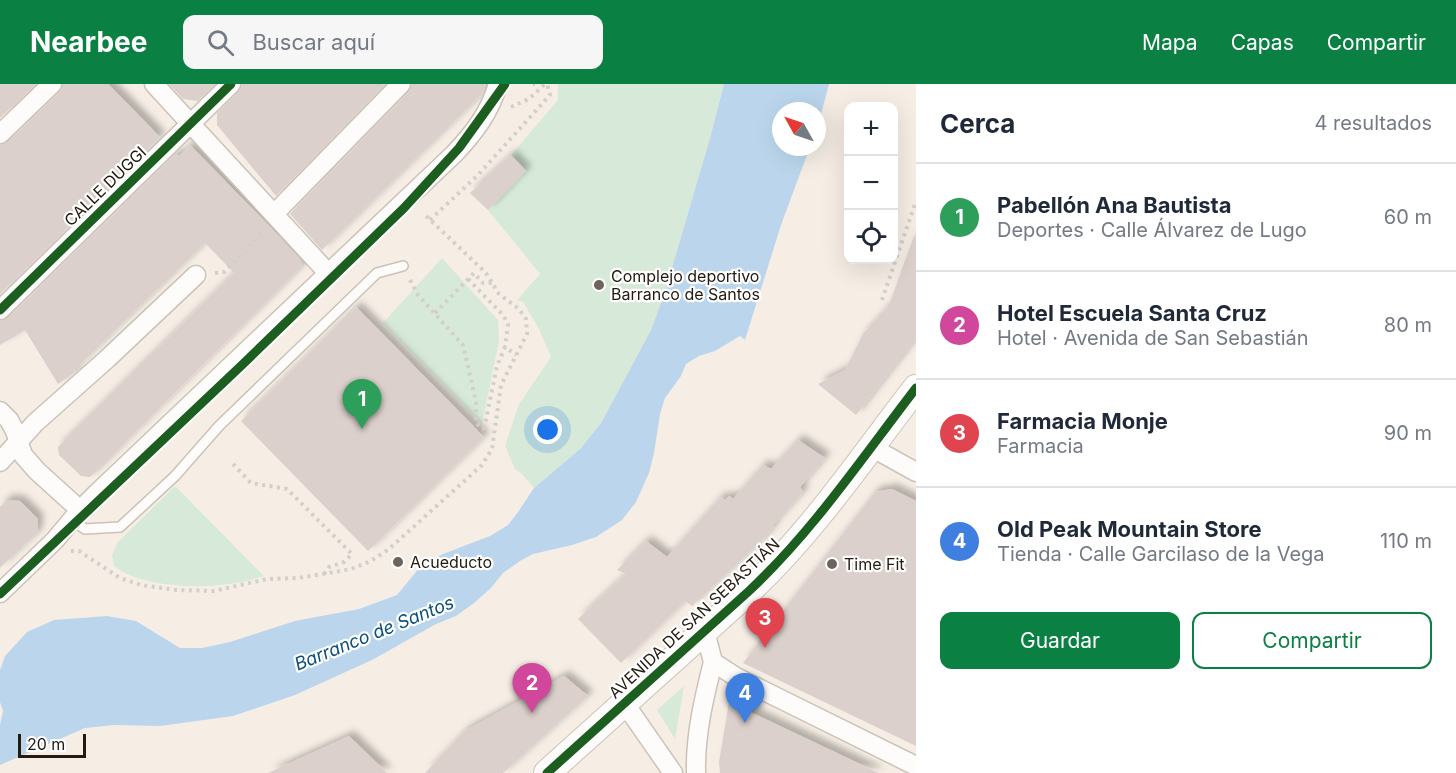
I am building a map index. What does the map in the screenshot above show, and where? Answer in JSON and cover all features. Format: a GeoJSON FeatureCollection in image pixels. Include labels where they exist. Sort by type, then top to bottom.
{"type":"FeatureCollection","features":[{"type":"Feature","properties":{"kind":"street"},"geometry":{"type":"LineString","coordinates":[[0,134],[52,84]]}},
{"type":"Feature","properties":{"kind":"street"},"geometry":{"type":"LineString","coordinates":[[154,84],[328,273]]}},
{"type":"Feature","properties":{"kind":"street","name":"CALLE DUGGI"},"geometry":{"type":"LineString","coordinates":[[0,310],[231,84]]}},
{"type":"Feature","properties":{"kind":"street"},"geometry":{"type":"LineString","coordinates":[[274,214],[401,84]]}},
{"type":"Feature","properties":{"kind":"street"},"geometry":{"type":"LineString","coordinates":[[0,593],[55,540],[76,515],[468,139],[491,105],[498,84]]}},
{"type":"Feature","properties":{"kind":"street"},"geometry":{"type":"LineString","coordinates":[[0,462],[35,423],[196,275]]}},
{"type":"Feature","properties":{"kind":"street","name":"AVENIDA DE SAN SEBASTIÁN"},"geometry":{"type":"LineString","coordinates":[[547,773],[757,584],[809,528],[916,388]]}},
{"type":"Feature","properties":{"kind":"street"},"geometry":{"type":"LineString","coordinates":[[0,411],[9,420],[23,455],[76,515]]}},
{"type":"Feature","properties":{"kind":"street"},"geometry":{"type":"LineString","coordinates":[[871,447],[916,472]]}},
{"type":"Feature","properties":{"kind":"street"},"geometry":{"type":"LineString","coordinates":[[696,773],[698,734],[713,662],[705,631]]}},
{"type":"Feature","properties":{"kind":"street"},"geometry":{"type":"LineString","coordinates":[[713,662],[736,677],[916,766]]}},
{"type":"Feature","properties":{"kind":"street"},"geometry":{"type":"LineString","coordinates":[[625,704],[673,773]]}},
{"type":"Feature","properties":{"kind":"lane"},"geometry":{"type":"LineString","coordinates":[[76,515],[85,529],[120,527],[175,476],[219,426],[377,273],[403,266]]}},
{"type":"Feature","properties":{"kind":"path"},"geometry":{"type":"LineString","coordinates":[[430,220],[478,176],[550,95],[548,85],[529,99],[507,109]]}},
{"type":"Feature","properties":{"kind":"path"},"geometry":{"type":"LineString","coordinates":[[882,300],[916,201]]}},
{"type":"Feature","properties":{"kind":"path"},"geometry":{"type":"LineString","coordinates":[[63,550],[79,551],[120,578],[141,585],[176,590],[214,591],[267,579],[299,578],[351,569],[371,561],[389,549],[482,465],[492,449],[501,385],[527,334],[526,319],[519,309],[499,294],[486,273],[423,213]]}},
{"type":"Feature","properties":{"kind":"path"},"geometry":{"type":"LineString","coordinates":[[196,275],[224,272],[266,230],[274,214]]}},
{"type":"Feature","properties":{"kind":"path"},"geometry":{"type":"LineString","coordinates":[[403,266],[418,295],[463,345],[476,402],[476,423],[484,430],[497,366],[505,347],[508,324],[503,315],[468,279]]}},
{"type":"Feature","properties":{"kind":"path"},"geometry":{"type":"LineString","coordinates":[[435,313],[474,273],[483,283],[492,283]]}},
{"type":"Feature","properties":{"kind":"path"},"geometry":{"type":"LineString","coordinates":[[505,347],[516,355]]}},
{"type":"Feature","properties":{"kind":"path"},"geometry":{"type":"LineString","coordinates":[[233,464],[251,483],[287,489],[352,554],[344,562],[329,567],[324,574]]}},
{"type":"Feature","properties":{"kind":"green space","name":"Complejo deportivo Barranco de Santos"},"geometry":{"type":"Polygon","coordinates":[[[558,84],[724,84],[664,295],[651,330],[601,423],[580,449],[534,488],[515,469],[505,446],[519,404],[551,357],[538,327],[523,302],[517,300],[540,274],[488,210],[470,193],[511,155],[558,100],[558,84]]]}},
{"type":"Feature","properties":{"kind":"green space"},"geometry":{"type":"Polygon","coordinates":[[[442,258],[498,320],[499,341],[482,424],[383,323],[442,258]]]}},
{"type":"Feature","properties":{"kind":"green space"},"geometry":{"type":"Polygon","coordinates":[[[175,486],[264,576],[222,585],[173,585],[140,579],[114,566],[112,555],[118,542],[175,486]]]}},
{"type":"Feature","properties":{"kind":"green space"},"geometry":{"type":"Polygon","coordinates":[[[684,686],[675,739],[657,710],[684,686]]]}},
{"type":"Feature","properties":{"kind":"water","name":"Barranco de Santos"},"geometry":{"type":"Polygon","coordinates":[[[724,84],[829,84],[824,102],[772,102],[772,156],[807,156],[781,225],[745,340],[740,336],[715,351],[699,356],[686,364],[681,376],[665,398],[649,473],[636,502],[622,520],[596,537],[533,554],[503,573],[491,588],[456,616],[436,624],[372,660],[295,695],[233,716],[160,726],[114,725],[85,728],[0,765],[0,725],[3,711],[0,702],[0,670],[5,656],[27,632],[54,620],[107,616],[136,621],[180,648],[202,648],[230,642],[295,621],[359,609],[397,595],[420,567],[443,554],[490,536],[508,525],[534,488],[580,449],[601,423],[651,330],[664,295],[724,84]]]}},
{"type":"Feature","properties":{"kind":"building"},"geometry":{"type":"Polygon","coordinates":[[[0,84],[36,84],[0,118],[0,84]]]}},
{"type":"Feature","properties":{"kind":"building"},"geometry":{"type":"Polygon","coordinates":[[[63,84],[108,84],[160,137],[0,294],[0,145],[8,142],[60,92],[63,84]]]}},
{"type":"Feature","properties":{"kind":"building"},"geometry":{"type":"Polygon","coordinates":[[[169,84],[215,84],[198,101],[183,99],[169,84]]]}},
{"type":"Feature","properties":{"kind":"building"},"geometry":{"type":"Polygon","coordinates":[[[242,84],[385,84],[276,196],[217,125],[217,113],[239,92],[242,84]]]}},
{"type":"Feature","properties":{"kind":"building"},"geometry":{"type":"Polygon","coordinates":[[[412,84],[486,84],[483,93],[322,250],[290,214],[409,92],[412,84]]]}},
{"type":"Feature","properties":{"kind":"building"},"geometry":{"type":"Polygon","coordinates":[[[190,145],[301,260],[302,266],[90,477],[81,476],[59,455],[58,447],[234,273],[205,243],[74,370],[75,372],[58,384],[25,330],[0,345],[0,321],[8,318],[176,154],[179,156],[190,145]]]}},
{"type":"Feature","properties":{"kind":"building"},"geometry":{"type":"Polygon","coordinates":[[[511,155],[526,171],[488,210],[470,193],[511,155]]]}},
{"type":"Feature","properties":{"kind":"building"},"geometry":{"type":"Polygon","coordinates":[[[914,236],[916,236],[916,338],[856,415],[818,384],[845,370],[863,334],[889,305],[914,236]]]}},
{"type":"Feature","properties":{"kind":"building"},"geometry":{"type":"Polygon","coordinates":[[[356,307],[484,437],[368,551],[241,421],[356,307]]]}},
{"type":"Feature","properties":{"kind":"building"},"geometry":{"type":"Polygon","coordinates":[[[798,440],[825,458],[800,487],[803,492],[761,542],[692,606],[685,601],[621,663],[578,619],[626,574],[617,570],[646,541],[667,557],[721,497],[725,500],[729,496],[733,499],[763,465],[771,469],[798,440]]]}},
{"type":"Feature","properties":{"kind":"building"},"geometry":{"type":"Polygon","coordinates":[[[892,489],[916,501],[916,746],[743,663],[875,492],[892,489]]]}},
{"type":"Feature","properties":{"kind":"building"},"geometry":{"type":"Polygon","coordinates":[[[7,500],[20,501],[38,519],[37,533],[0,568],[0,507],[7,500]]]}},
{"type":"Feature","properties":{"kind":"building"},"geometry":{"type":"Polygon","coordinates":[[[564,676],[588,696],[503,773],[425,773],[465,731],[564,676]]]}},
{"type":"Feature","properties":{"kind":"building"},"geometry":{"type":"Polygon","coordinates":[[[729,702],[879,773],[720,773],[719,762],[729,702]]]}},
{"type":"Feature","properties":{"kind":"building"},"geometry":{"type":"Polygon","coordinates":[[[349,736],[387,773],[268,773],[349,736]]]}},
{"type":"Feature","properties":{"kind":"cycle path"},"geometry":{"type":"LineString","coordinates":[[0,310],[231,84]]}},
{"type":"Feature","properties":{"kind":"cycle path"},"geometry":{"type":"LineString","coordinates":[[0,594],[404,208],[459,148],[505,84]]}},
{"type":"Feature","properties":{"kind":"cycle path"},"geometry":{"type":"LineString","coordinates":[[547,773],[772,568],[816,519],[916,388]]}},
{"type":"Feature","properties":{"kind":"place","name":"Complejo deportivo Barranco de Santos"},"geometry":{"type":"Point","coordinates":[599,285]}},
{"type":"Feature","properties":{"kind":"place","name":"Pabellón Ana Bautista"},"geometry":{"type":"Point","coordinates":[362,429]}},
{"type":"Feature","properties":{"kind":"place","name":"Acueducto"},"geometry":{"type":"Point","coordinates":[398,562]}},
{"type":"Feature","properties":{"kind":"place","name":"Time Fit"},"geometry":{"type":"Point","coordinates":[832,564]}},
{"type":"Feature","properties":{"kind":"place","name":"Farmacia Monje"},"geometry":{"type":"Point","coordinates":[765,648]}},
{"type":"Feature","properties":{"kind":"place","name":"Hotel Escuela Santa Cruz"},"geometry":{"type":"Point","coordinates":[532,713]}},
{"type":"Feature","properties":{"kind":"place","name":"Old Peak Mountain Store"},"geometry":{"type":"Point","coordinates":[745,723]}}]}
